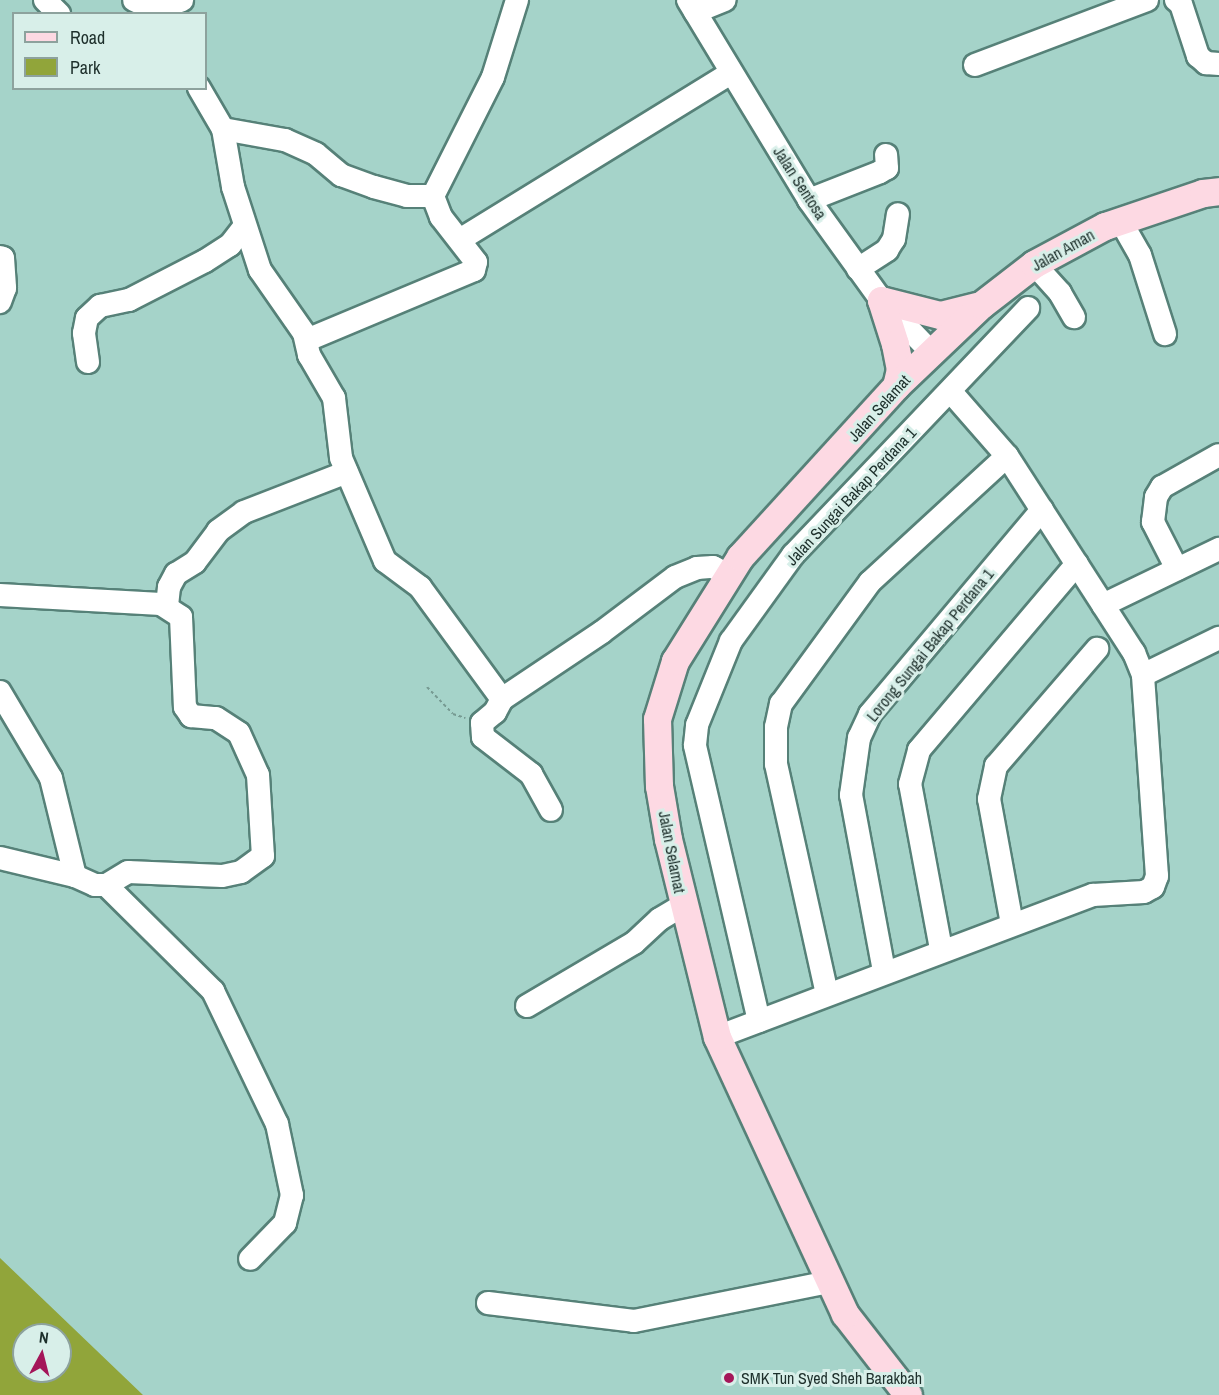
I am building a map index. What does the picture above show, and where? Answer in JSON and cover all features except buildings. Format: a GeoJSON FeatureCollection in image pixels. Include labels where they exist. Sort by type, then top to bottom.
{"type":"FeatureCollection","features":[{"type":"Feature","properties":{"kind":"main road","name":"Jalan Aman"},"geometry":{"type":"LineString","coordinates":[[931,352],[981,305],[1034,264],[1120,220],[1203,193],[1219,191]]}},
{"type":"Feature","properties":{"kind":"main road"},"geometry":{"type":"LineString","coordinates":[[881,300],[940,315],[981,305]]}},
{"type":"Feature","properties":{"kind":"main road"},"geometry":{"type":"LineString","coordinates":[[881,300],[895,344],[900,369],[896,386]]}},
{"type":"Feature","properties":{"kind":"main road","name":"Jalan Selamat"},"geometry":{"type":"LineString","coordinates":[[907,1395],[845,1314],[717,1038],[682,906],[659,786],[657,719],[675,661],[728,575],[896,386],[931,352]]}},
{"type":"Feature","properties":{"kind":"street"},"geometry":{"type":"LineString","coordinates":[[134,0],[155,10],[182,0]]}},
{"type":"Feature","properties":{"kind":"street"},"geometry":{"type":"LineString","coordinates":[[432,196],[493,77],[517,0]]}},
{"type":"Feature","properties":{"kind":"street"},"geometry":{"type":"LineString","coordinates":[[691,6],[724,0]]}},
{"type":"Feature","properties":{"kind":"street"},"geometry":{"type":"LineString","coordinates":[[975,65],[1147,0]]}},
{"type":"Feature","properties":{"kind":"street"},"geometry":{"type":"LineString","coordinates":[[1176,0],[1181,4],[1198,56],[1206,63],[1219,64]]}},
{"type":"Feature","properties":{"kind":"street","name":"Jalan Sentosa"},"geometry":{"type":"LineString","coordinates":[[691,6],[809,200],[881,300],[931,352]]}},
{"type":"Feature","properties":{"kind":"street"},"geometry":{"type":"LineString","coordinates":[[460,239],[731,73]]}},
{"type":"Feature","properties":{"kind":"street"},"geometry":{"type":"LineString","coordinates":[[200,90],[223,129],[244,227],[260,270],[306,340],[316,371],[334,398],[341,458],[385,561],[420,586],[502,699]]}},
{"type":"Feature","properties":{"kind":"street"},"geometry":{"type":"LineString","coordinates":[[223,129],[285,140],[316,154],[341,175],[374,187],[407,196],[432,196]]}},
{"type":"Feature","properties":{"kind":"street"},"geometry":{"type":"LineString","coordinates":[[809,200],[880,172],[886,168],[886,156]]}},
{"type":"Feature","properties":{"kind":"street"},"geometry":{"type":"LineString","coordinates":[[306,340],[466,276],[476,262],[441,217],[432,196]]}},
{"type":"Feature","properties":{"kind":"street"},"geometry":{"type":"LineString","coordinates":[[858,269],[887,250],[894,239],[898,213]]}},
{"type":"Feature","properties":{"kind":"street"},"geometry":{"type":"LineString","coordinates":[[1120,220],[1140,255],[1165,334]]}},
{"type":"Feature","properties":{"kind":"street"},"geometry":{"type":"LineString","coordinates":[[88,362],[84,333],[87,318],[100,306],[129,300],[205,261],[230,244],[244,227]]}},
{"type":"Feature","properties":{"kind":"street"},"geometry":{"type":"LineString","coordinates":[[0,257],[3,258],[4,288],[0,302]]}},
{"type":"Feature","properties":{"kind":"street"},"geometry":{"type":"LineString","coordinates":[[1034,264],[1060,293],[1074,317]]}},
{"type":"Feature","properties":{"kind":"street","name":"Jalan Sungai Bakap Perdana 1"},"geometry":{"type":"LineString","coordinates":[[759,1021],[695,746],[697,725],[731,641],[760,599],[840,503],[950,392],[1028,308]]}},
{"type":"Feature","properties":{"kind":"street"},"geometry":{"type":"LineString","coordinates":[[717,1038],[941,949],[1093,895],[1144,892],[1154,887],[1157,876],[1143,675],[1134,653],[1007,456],[950,392]]}},
{"type":"Feature","properties":{"kind":"street"},"geometry":{"type":"LineString","coordinates":[[1177,569],[1153,522],[1156,497],[1162,488],[1219,455]]}},
{"type":"Feature","properties":{"kind":"street"},"geometry":{"type":"LineString","coordinates":[[827,994],[776,764],[776,727],[781,704],[870,582],[1007,456]]}},
{"type":"Feature","properties":{"kind":"street"},"geometry":{"type":"LineString","coordinates":[[167,606],[169,587],[176,574],[195,562],[218,531],[244,512],[347,471]]}},
{"type":"Feature","properties":{"kind":"street","name":"Lorong Sungai Bakap Perdana 1"},"geometry":{"type":"LineString","coordinates":[[884,971],[851,795],[859,738],[870,714],[1042,510]]}},
{"type":"Feature","properties":{"kind":"street"},"geometry":{"type":"LineString","coordinates":[[1103,605],[1219,549]]}},
{"type":"Feature","properties":{"kind":"street"},"geometry":{"type":"LineString","coordinates":[[941,949],[910,784],[919,750],[1077,564]]}},
{"type":"Feature","properties":{"kind":"street"},"geometry":{"type":"LineString","coordinates":[[551,810],[531,774],[483,737],[482,723],[495,712],[502,699],[603,633],[675,577],[713,567],[728,575]]}},
{"type":"Feature","properties":{"kind":"street"},"geometry":{"type":"LineString","coordinates":[[0,595],[167,606],[183,624],[185,707],[191,716],[216,718],[239,733],[258,775],[263,856],[241,872],[222,876],[128,872],[106,885],[95,885],[75,876],[0,858]]}},
{"type":"Feature","properties":{"kind":"street"},"geometry":{"type":"LineString","coordinates":[[1143,675],[1219,638]]}},
{"type":"Feature","properties":{"kind":"street"},"geometry":{"type":"LineString","coordinates":[[1012,924],[989,799],[996,766],[1097,649]]}},
{"type":"Feature","properties":{"kind":"street"},"geometry":{"type":"LineString","coordinates":[[0,692],[51,778],[75,876]]}},
{"type":"Feature","properties":{"kind":"street"},"geometry":{"type":"LineString","coordinates":[[106,885],[213,992],[277,1124],[292,1195],[285,1223],[250,1259]]}},
{"type":"Feature","properties":{"kind":"street"},"geometry":{"type":"LineString","coordinates":[[527,1006],[634,943],[660,919],[682,906]]}},
{"type":"Feature","properties":{"kind":"street"},"geometry":{"type":"LineString","coordinates":[[488,1303],[634,1321],[830,1282]]}},
{"type":"Feature","properties":{"kind":"path"},"geometry":{"type":"LineString","coordinates":[[428,687],[453,714],[482,723]]}},
{"type":"Feature","properties":{"kind":"green space"},"geometry":{"type":"Polygon","coordinates":[[[0,1258],[68,1323],[12,1323],[12,1383],[72,1383],[72,1327],[143,1395],[0,1395],[0,1258]]]}},
{"type":"Feature","properties":{"kind":"place","name":"SMK Tun Syed Sheh Barakbah"},"geometry":{"type":"Point","coordinates":[729,1378]}}]}
